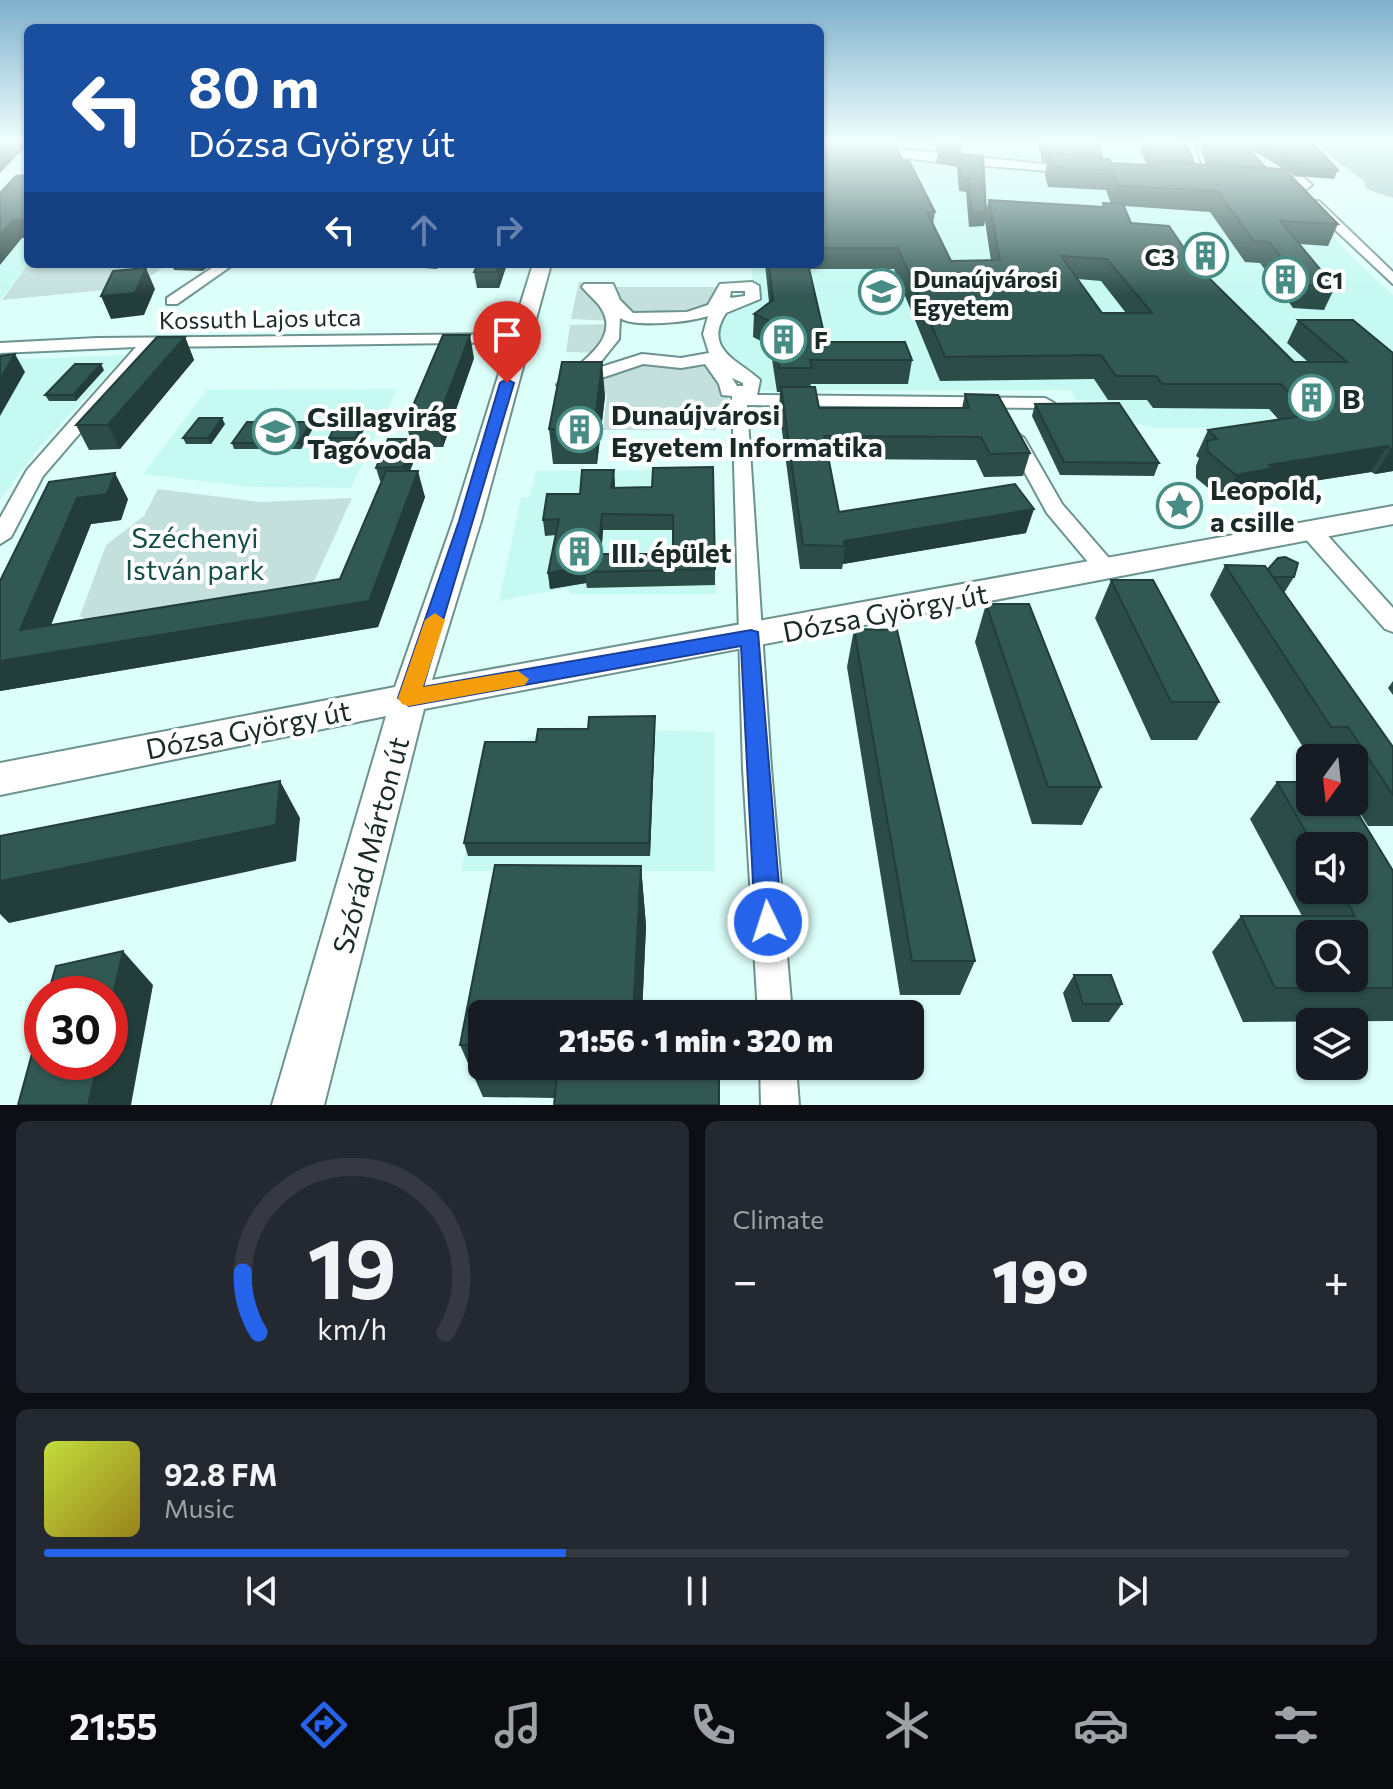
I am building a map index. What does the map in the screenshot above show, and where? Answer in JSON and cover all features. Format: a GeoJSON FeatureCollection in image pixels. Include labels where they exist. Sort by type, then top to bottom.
{"type":"FeatureCollection","features":[{"type":"Feature","properties":{"kind":"street"},"geometry":{"type":"LineString","coordinates":[[1309,193],[1393,280]]}},
{"type":"Feature","properties":{"kind":"street"},"geometry":{"type":"LineString","coordinates":[[172,301],[221,268]]}},
{"type":"Feature","properties":{"kind":"street","name":"Szórád Márton út"},"geometry":{"type":"LineString","coordinates":[[298,1105],[409,698],[467,521],[541,268]]}},
{"type":"Feature","properties":{"kind":"street"},"geometry":{"type":"LineString","coordinates":[[774,1000],[751,637],[745,396],[751,380],[737,374],[720,359],[710,336],[712,321],[720,310],[737,299],[753,299],[752,286],[725,287],[721,301],[689,318],[629,318],[613,301],[608,287],[589,287],[602,297],[615,320],[613,338],[600,358],[566,385],[642,359],[681,363],[709,358],[728,384],[728,391],[745,396],[1045,403]]}},
{"type":"Feature","properties":{"kind":"street","name":"Kossuth Lajos utca"},"geometry":{"type":"LineString","coordinates":[[0,348],[149,343],[520,339]]}},
{"type":"Feature","properties":{"kind":"street"},"geometry":{"type":"LineString","coordinates":[[0,537],[34,474],[149,343]]}},
{"type":"Feature","properties":{"kind":"street"},"geometry":{"type":"LineString","coordinates":[[999,403],[1040,491],[1078,542],[1107,570]]}},
{"type":"Feature","properties":{"kind":"street","name":"Dózsa György út"},"geometry":{"type":"LineString","coordinates":[[0,779],[409,698],[751,637],[1393,515]]}},
{"type":"Feature","properties":{"kind":"street"},"geometry":{"type":"LineString","coordinates":[[1311,531],[1393,623]]}},
{"type":"Feature","properties":{"kind":"street"},"geometry":{"type":"LineString","coordinates":[[779,1080],[780,1105]]}},
{"type":"Feature","properties":{"kind":"shaded area","name":"Dunaújvárosi Egyetem"},"geometry":{"type":"Polygon","coordinates":[[[842,193],[1292,193],[1351,256],[1393,295],[1393,385],[1272,413],[1271,428],[1157,428],[1136,423],[1113,410],[1106,401],[1076,400],[1071,390],[752,391],[710,336],[716,315],[753,298],[752,268],[824,268],[824,251],[842,193]]]}},
{"type":"Feature","properties":{"kind":"shaded area"},"geometry":{"type":"Polygon","coordinates":[[[1377,193],[1393,193],[1393,198],[1377,193]]]}},
{"type":"Feature","properties":{"kind":"shaded area"},"geometry":{"type":"Polygon","coordinates":[[[24,240],[25,268],[0,300],[0,243],[24,240]]]}},
{"type":"Feature","properties":{"kind":"shaded area"},"geometry":{"type":"Polygon","coordinates":[[[126,355],[39,447],[0,500],[0,360],[126,355]]]}},
{"type":"Feature","properties":{"kind":"shaded area","name":"Csillagvirág Tagóvoda"},"geometry":{"type":"Polygon","coordinates":[[[397,389],[351,488],[252,487],[143,474],[207,390],[397,389]]]}},
{"type":"Feature","properties":{"kind":"shaded area"},"geometry":{"type":"Polygon","coordinates":[[[713,470],[716,594],[570,594],[567,588],[499,601],[521,498],[530,497],[536,471],[713,470]]]}},
{"type":"Feature","properties":{"kind":"shaded area"},"geometry":{"type":"Polygon","coordinates":[[[566,727],[715,732],[715,871],[461,871],[486,766],[501,746],[566,727]]]}},
{"type":"Feature","properties":{"kind":"green space"},"geometry":{"type":"Polygon","coordinates":[[[25,268],[162,268],[135,287],[2,300],[25,268]]]}},
{"type":"Feature","properties":{"kind":"green space"},"geometry":{"type":"Polygon","coordinates":[[[579,281],[589,287],[613,321],[571,319],[579,281]]]}},
{"type":"Feature","properties":{"kind":"green space"},"geometry":{"type":"Polygon","coordinates":[[[608,287],[725,287],[708,312],[629,318],[608,287]]]}},
{"type":"Feature","properties":{"kind":"green space"},"geometry":{"type":"Polygon","coordinates":[[[612,324],[601,353],[566,352],[570,325],[612,324]]]}},
{"type":"Feature","properties":{"kind":"green space"},"geometry":{"type":"Polygon","coordinates":[[[709,358],[728,384],[728,406],[715,407],[716,430],[603,430],[607,395],[557,395],[613,366],[709,358]]]}},
{"type":"Feature","properties":{"kind":"green space","name":"Széchenyi István park"},"geometry":{"type":"Polygon","coordinates":[[[158,489],[260,502],[352,498],[311,588],[95,626],[80,616],[106,545],[144,516],[158,489]]]}},
{"type":"Feature","properties":{"kind":"building"},"geometry":{"type":"Polygon","coordinates":[[[0,193],[24,193],[24,219],[13,220],[0,235],[0,193]]]}},
{"type":"Feature","properties":{"kind":"building"},"geometry":{"type":"Polygon","coordinates":[[[824,193],[925,193],[935,212],[927,212],[951,261],[1000,260],[989,200],[1104,207],[1103,203],[1123,204],[1131,223],[1169,226],[1203,276],[1207,276],[1294,362],[1347,362],[1298,320],[1353,320],[1393,353],[1393,448],[1387,446],[1269,465],[1273,468],[1236,475],[1208,452],[1207,441],[1217,439],[1208,430],[1310,415],[1281,384],[1162,384],[1156,376],[1116,376],[1101,355],[945,357],[898,248],[824,248],[824,193]],[[1061,256],[1102,313],[1152,313],[1107,259],[1061,256]]]}},
{"type":"Feature","properties":{"kind":"building"},"geometry":{"type":"Polygon","coordinates":[[[970,193],[985,193],[986,212],[972,213],[970,193]]]}},
{"type":"Feature","properties":{"kind":"building"},"geometry":{"type":"Polygon","coordinates":[[[1218,193],[1307,193],[1338,224],[1280,221],[1335,287],[1304,285],[1269,242],[1254,241],[1218,193]]]}},
{"type":"Feature","properties":{"kind":"building"},"geometry":{"type":"Polygon","coordinates":[[[146,268],[135,293],[101,296],[113,271],[146,268]]]}},
{"type":"Feature","properties":{"kind":"building"},"geometry":{"type":"Polygon","coordinates":[[[476,268],[498,268],[497,272],[474,272],[476,268]]]}},
{"type":"Feature","properties":{"kind":"building"},"geometry":{"type":"Polygon","coordinates":[[[769,268],[809,268],[826,342],[905,342],[912,360],[810,360],[812,368],[779,368],[772,322],[754,314],[773,300],[769,268]]]}},
{"type":"Feature","properties":{"kind":"building"},"geometry":{"type":"Polygon","coordinates":[[[443,335],[470,335],[437,422],[406,422],[443,335]]]}},
{"type":"Feature","properties":{"kind":"building"},"geometry":{"type":"Polygon","coordinates":[[[157,337],[185,337],[108,425],[76,425],[157,337]]]}},
{"type":"Feature","properties":{"kind":"building"},"geometry":{"type":"Polygon","coordinates":[[[15,354],[0,379],[0,356],[15,354]]]}},
{"type":"Feature","properties":{"kind":"building"},"geometry":{"type":"Polygon","coordinates":[[[562,362],[602,362],[594,429],[549,429],[562,362]]]}},
{"type":"Feature","properties":{"kind":"building"},"geometry":{"type":"Polygon","coordinates":[[[75,364],[101,364],[73,395],[45,395],[75,364]]]}},
{"type":"Feature","properties":{"kind":"building"},"geometry":{"type":"Polygon","coordinates":[[[781,387],[815,387],[819,408],[969,408],[965,394],[998,395],[1030,453],[990,454],[981,437],[824,436],[839,512],[1015,484],[1034,509],[844,541],[845,546],[803,545],[781,387]]]}},
{"type":"Feature","properties":{"kind":"building"},"geometry":{"type":"Polygon","coordinates":[[[1119,403],[1159,463],[1064,462],[1035,404],[1119,403]]]}},
{"type":"Feature","properties":{"kind":"building"},"geometry":{"type":"Polygon","coordinates":[[[340,417],[365,417],[355,438],[329,438],[340,417]]]}},
{"type":"Feature","properties":{"kind":"building"},"geometry":{"type":"Polygon","coordinates":[[[199,418],[222,418],[208,438],[183,438],[199,418]]]}},
{"type":"Feature","properties":{"kind":"building"},"geometry":{"type":"Polygon","coordinates":[[[247,422],[311,422],[299,443],[232,443],[247,422]]]}},
{"type":"Feature","properties":{"kind":"building"},"geometry":{"type":"Polygon","coordinates":[[[388,439],[415,439],[403,467],[376,468],[388,439]]]}},
{"type":"Feature","properties":{"kind":"building"},"geometry":{"type":"Polygon","coordinates":[[[713,467],[715,569],[585,572],[585,566],[548,573],[559,519],[543,520],[547,494],[580,494],[582,470],[614,470],[611,488],[652,487],[653,468],[713,467]],[[602,514],[598,554],[673,554],[673,515],[602,514]]]}},
{"type":"Feature","properties":{"kind":"building"},"geometry":{"type":"Polygon","coordinates":[[[386,471],[418,471],[369,601],[0,661],[0,581],[49,482],[115,473],[107,494],[77,498],[20,630],[340,579],[386,471]]]}},
{"type":"Feature","properties":{"kind":"building"},"geometry":{"type":"Polygon","coordinates":[[[1285,557],[1298,563],[1294,577],[1273,577],[1268,569],[1278,558],[1285,557]]]}},
{"type":"Feature","properties":{"kind":"building"},"geometry":{"type":"Polygon","coordinates":[[[1225,565],[1265,566],[1393,747],[1393,795],[1368,757],[1368,744],[1359,744],[1348,727],[1331,727],[1225,565]]]}},
{"type":"Feature","properties":{"kind":"building"},"geometry":{"type":"Polygon","coordinates":[[[1111,580],[1153,580],[1219,702],[1171,702],[1111,580]]]}},
{"type":"Feature","properties":{"kind":"building"},"geometry":{"type":"Polygon","coordinates":[[[986,604],[1029,604],[1101,787],[1048,787],[986,604]]]}},
{"type":"Feature","properties":{"kind":"building"},"geometry":{"type":"Polygon","coordinates":[[[854,629],[897,630],[975,961],[912,961],[854,629]]]}},
{"type":"Feature","properties":{"kind":"building"},"geometry":{"type":"Polygon","coordinates":[[[655,716],[649,843],[464,843],[485,742],[536,742],[538,729],[588,729],[589,717],[655,716]]]}},
{"type":"Feature","properties":{"kind":"building"},"geometry":{"type":"Polygon","coordinates":[[[280,781],[276,825],[0,881],[0,836],[280,781]]]}},
{"type":"Feature","properties":{"kind":"building"},"geometry":{"type":"Polygon","coordinates":[[[1277,782],[1296,782],[1296,815],[1277,782]]]}},
{"type":"Feature","properties":{"kind":"building"},"geometry":{"type":"Polygon","coordinates":[[[1297,816],[1360,816],[1393,871],[1393,988],[1368,988],[1368,920],[1296,920],[1296,988],[1275,988],[1241,916],[1355,916],[1348,904],[1368,904],[1368,832],[1306,832],[1297,816]]]}},
{"type":"Feature","properties":{"kind":"building"},"geometry":{"type":"Polygon","coordinates":[[[495,865],[641,866],[634,1000],[469,1000],[495,865]]]}},
{"type":"Feature","properties":{"kind":"building"},"geometry":{"type":"Polygon","coordinates":[[[123,951],[117,976],[53,976],[56,966],[123,951]]]}},
{"type":"Feature","properties":{"kind":"building"},"geometry":{"type":"Polygon","coordinates":[[[1074,975],[1111,975],[1122,1004],[1083,1004],[1074,975]]]}},
{"type":"Feature","properties":{"kind":"building"},"geometry":{"type":"Polygon","coordinates":[[[468,1004],[468,1045],[460,1045],[468,1004]]]}},
{"type":"Feature","properties":{"kind":"building"},"geometry":{"type":"Polygon","coordinates":[[[25,1080],[94,1080],[88,1105],[18,1105],[25,1080]]]}},
{"type":"Feature","properties":{"kind":"building"},"geometry":{"type":"Polygon","coordinates":[[[557,1080],[719,1080],[719,1105],[554,1105],[557,1080]]]}},
{"type":"Feature","properties":{"kind":"slow traffic"},"geometry":{"type":"LineString","coordinates":[[435,620],[409,698],[518,679]]}},
{"type":"Feature","properties":{"kind":"place","name":"C3"},"geometry":{"type":"Point","coordinates":[1206,256]}},
{"type":"Feature","properties":{"kind":"place","name":"C1"},"geometry":{"type":"Point","coordinates":[1285,279]}},
{"type":"Feature","properties":{"kind":"place","name":"Dunaújvárosi Egyetem"},"geometry":{"type":"Point","coordinates":[882,292]}},
{"type":"Feature","properties":{"kind":"place","name":"F"},"geometry":{"type":"Point","coordinates":[783,339]}},
{"type":"Feature","properties":{"kind":"place","name":"B"},"geometry":{"type":"Point","coordinates":[1311,398]}},
{"type":"Feature","properties":{"kind":"place","name":"Dunaújvárosi Egyetem Informatika"},"geometry":{"type":"Point","coordinates":[580,430]}},
{"type":"Feature","properties":{"kind":"place","name":"Csillagvirág Tagóvoda"},"geometry":{"type":"Point","coordinates":[276,432]}},
{"type":"Feature","properties":{"kind":"place","name":"Leopold, a csille"},"geometry":{"type":"Point","coordinates":[1179,505]}},
{"type":"Feature","properties":{"kind":"place","name":"III. épület"},"geometry":{"type":"Point","coordinates":[580,552]}},
{"type":"Feature","properties":{"kind":"route"},"geometry":{"type":"LineString","coordinates":[[507,383],[467,521],[409,698],[751,637],[768,922]]}}]}
